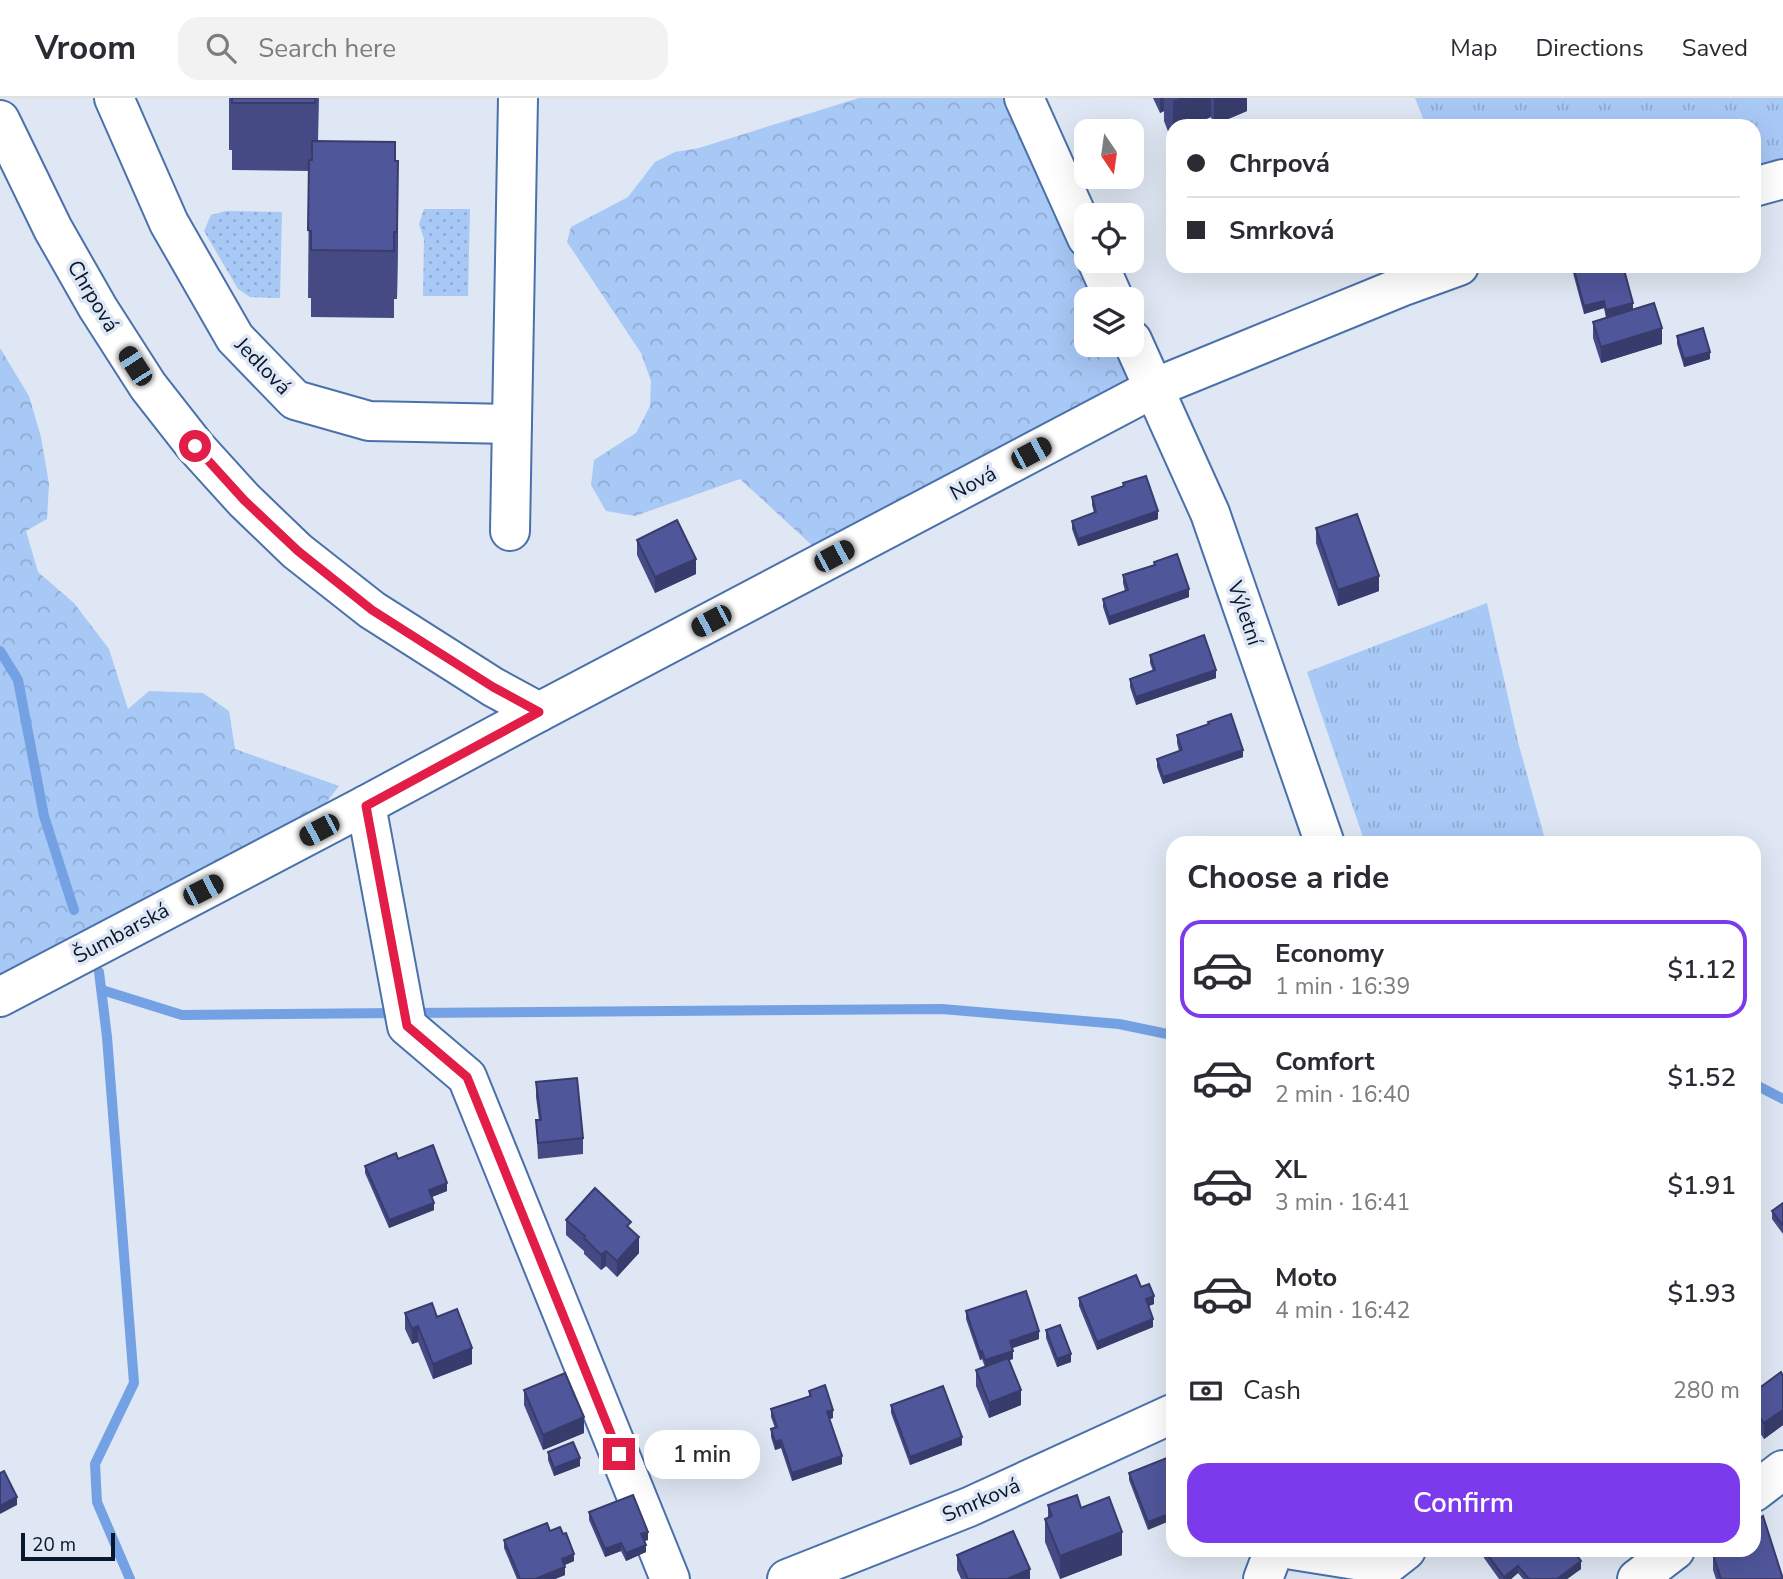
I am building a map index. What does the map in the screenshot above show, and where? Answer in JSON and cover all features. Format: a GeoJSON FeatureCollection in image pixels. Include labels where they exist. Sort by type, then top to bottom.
{"type":"FeatureCollection","features":[{"type":"Feature","properties":{"kind":"street","name":"Jedlová"},"geometry":{"type":"LineString","coordinates":[[114,98],[169,223],[235,338],[296,400],[369,421],[513,424]]}},
{"type":"Feature","properties":{"kind":"street"},"geometry":{"type":"LineString","coordinates":[[510,531],[518,98]]}},
{"type":"Feature","properties":{"kind":"street"},"geometry":{"type":"LineString","coordinates":[[1024,98],[1074,209]]}},
{"type":"Feature","properties":{"kind":"street","name":"Chrpová"},"geometry":{"type":"LineString","coordinates":[[0,120],[53,229],[98,308],[148,386],[195,446],[236,491],[298,551],[372,610],[493,687],[539,712]]}},
{"type":"Feature","properties":{"kind":"street"},"geometry":{"type":"LineString","coordinates":[[1761,185],[1783,179]]}},
{"type":"Feature","properties":{"kind":"street","name":"Nová"},"geometry":{"type":"LineString","coordinates":[[539,712],[1154,388],[1440,273]]}},
{"type":"Feature","properties":{"kind":"street","name":"Výletní"},"geometry":{"type":"LineString","coordinates":[[1140,357],[1210,513],[1322,836]]}},
{"type":"Feature","properties":{"kind":"street","name":"Šumbarská"},"geometry":{"type":"LineString","coordinates":[[0,997],[366,806],[539,712]]}},
{"type":"Feature","properties":{"kind":"street"},"geometry":{"type":"LineString","coordinates":[[366,806],[407,1026],[467,1077],[670,1579]]}},
{"type":"Feature","properties":{"kind":"street","name":"Smrková"},"geometry":{"type":"LineString","coordinates":[[787,1579],[969,1507],[1166,1417]]}},
{"type":"Feature","properties":{"kind":"street"},"geometry":{"type":"LineString","coordinates":[[1761,1487],[1783,1470]]}},
{"type":"Feature","properties":{"kind":"street"},"geometry":{"type":"LineString","coordinates":[[1263,1579],[1271,1557]]}},
{"type":"Feature","properties":{"kind":"street"},"geometry":{"type":"LineString","coordinates":[[1339,1557],[1387,1565],[1397,1557]]}},
{"type":"Feature","properties":{"kind":"street"},"geometry":{"type":"LineString","coordinates":[[1637,1579],[1666,1557]]}},
{"type":"Feature","properties":{"kind":"green space"},"geometry":{"type":"Polygon","coordinates":[[[859,98],[1009,98],[1074,245],[1074,273],[1086,273],[1093,287],[1074,287],[1074,357],[1123,357],[1135,385],[816,549],[740,479],[635,516],[606,511],[591,485],[594,460],[636,433],[650,406],[651,381],[641,353],[567,242],[571,227],[628,197],[655,162],[675,152],[699,148],[859,98]]]}},
{"type":"Feature","properties":{"kind":"green space"},"geometry":{"type":"Polygon","coordinates":[[[1415,98],[1783,98],[1783,168],[1761,173],[1761,119],[1423,119],[1415,98]]]}},
{"type":"Feature","properties":{"kind":"green space"},"geometry":{"type":"Polygon","coordinates":[[[424,209],[470,209],[468,296],[423,296],[424,239],[419,224],[424,209]]]}},
{"type":"Feature","properties":{"kind":"green space"},"geometry":{"type":"Polygon","coordinates":[[[226,211],[282,212],[280,298],[250,297],[238,289],[204,231],[211,215],[226,211]]]}},
{"type":"Feature","properties":{"kind":"green space"},"geometry":{"type":"Polygon","coordinates":[[[0,348],[29,396],[41,437],[49,484],[47,519],[26,531],[38,572],[74,603],[109,649],[128,709],[149,691],[203,693],[229,711],[235,749],[339,786],[322,808],[0,976],[0,348]]]}},
{"type":"Feature","properties":{"kind":"green space"},"geometry":{"type":"Polygon","coordinates":[[[1487,603],[1518,742],[1544,836],[1363,836],[1307,672],[1487,603]]]}},
{"type":"Feature","properties":{"kind":"building"},"geometry":{"type":"Polygon","coordinates":[[[232,98],[315,98],[315,103],[232,103],[232,98]]]}},
{"type":"Feature","properties":{"kind":"building"},"geometry":{"type":"Polygon","coordinates":[[[312,141],[395,142],[395,161],[398,161],[397,232],[394,232],[394,251],[311,250],[311,231],[308,230],[309,160],[312,160],[312,141]]]}},
{"type":"Feature","properties":{"kind":"building"},"geometry":{"type":"Polygon","coordinates":[[[1575,273],[1625,273],[1633,303],[1606,310],[1604,301],[1584,306],[1575,273]]]}},
{"type":"Feature","properties":{"kind":"building"},"geometry":{"type":"Polygon","coordinates":[[[1654,303],[1662,328],[1601,347],[1593,322],[1654,303]]]}},
{"type":"Feature","properties":{"kind":"building"},"geometry":{"type":"Polygon","coordinates":[[[1703,328],[1710,352],[1684,359],[1677,336],[1703,328]]]}},
{"type":"Feature","properties":{"kind":"building"},"geometry":{"type":"Polygon","coordinates":[[[1146,476],[1158,511],[1078,539],[1072,521],[1096,512],[1092,497],[1146,476]]]}},
{"type":"Feature","properties":{"kind":"building"},"geometry":{"type":"Polygon","coordinates":[[[1357,514],[1379,576],[1338,590],[1316,528],[1357,514]]]}},
{"type":"Feature","properties":{"kind":"building"},"geometry":{"type":"Polygon","coordinates":[[[677,520],[696,559],[655,577],[637,540],[677,520]]]}},
{"type":"Feature","properties":{"kind":"building"},"geometry":{"type":"Polygon","coordinates":[[[1177,554],[1189,589],[1109,617],[1103,599],[1128,590],[1123,575],[1155,565],[1154,562],[1177,554]]]}},
{"type":"Feature","properties":{"kind":"building"},"geometry":{"type":"Polygon","coordinates":[[[1204,635],[1216,670],[1136,697],[1130,679],[1155,670],[1150,655],[1204,635]]]}},
{"type":"Feature","properties":{"kind":"building"},"geometry":{"type":"Polygon","coordinates":[[[1231,714],[1243,750],[1163,777],[1157,759],[1182,750],[1177,735],[1231,714]]]}},
{"type":"Feature","properties":{"kind":"building"},"geometry":{"type":"Polygon","coordinates":[[[577,1078],[583,1138],[538,1143],[536,1120],[541,1120],[536,1082],[577,1078]]]}},
{"type":"Feature","properties":{"kind":"building"},"geometry":{"type":"Polygon","coordinates":[[[433,1145],[447,1183],[429,1190],[434,1203],[389,1220],[365,1166],[396,1153],[398,1159],[433,1145]]]}},
{"type":"Feature","properties":{"kind":"building"},"geometry":{"type":"Polygon","coordinates":[[[595,1188],[631,1222],[627,1226],[639,1237],[617,1261],[606,1251],[601,1255],[585,1236],[566,1220],[595,1188]]]}},
{"type":"Feature","properties":{"kind":"building"},"geometry":{"type":"Polygon","coordinates":[[[1783,1203],[1783,1226],[1772,1211],[1783,1203]]]}},
{"type":"Feature","properties":{"kind":"building"},"geometry":{"type":"Polygon","coordinates":[[[1136,1275],[1141,1287],[1149,1284],[1154,1296],[1146,1299],[1153,1319],[1097,1342],[1079,1298],[1136,1275]]]}},
{"type":"Feature","properties":{"kind":"building"},"geometry":{"type":"Polygon","coordinates":[[[1026,1291],[1039,1331],[1010,1341],[1013,1351],[985,1360],[966,1311],[1026,1291]]]}},
{"type":"Feature","properties":{"kind":"building"},"geometry":{"type":"Polygon","coordinates":[[[432,1303],[437,1317],[457,1309],[472,1348],[433,1364],[418,1326],[412,1329],[405,1313],[432,1303]]]}},
{"type":"Feature","properties":{"kind":"building"},"geometry":{"type":"Polygon","coordinates":[[[1060,1325],[1071,1354],[1057,1359],[1046,1330],[1060,1325]]]}},
{"type":"Feature","properties":{"kind":"building"},"geometry":{"type":"Polygon","coordinates":[[[1008,1358],[1021,1390],[989,1403],[976,1370],[1008,1358]]]}},
{"type":"Feature","properties":{"kind":"building"},"geometry":{"type":"Polygon","coordinates":[[[1781,1372],[1783,1410],[1764,1423],[1761,1419],[1761,1387],[1781,1372]]]}},
{"type":"Feature","properties":{"kind":"building"},"geometry":{"type":"Polygon","coordinates":[[[565,1373],[584,1417],[543,1435],[524,1390],[565,1373]]]}},
{"type":"Feature","properties":{"kind":"building"},"geometry":{"type":"Polygon","coordinates":[[[825,1385],[833,1410],[827,1412],[842,1456],[792,1473],[781,1440],[775,1442],[771,1429],[777,1427],[771,1409],[811,1396],[809,1391],[825,1385]]]}},
{"type":"Feature","properties":{"kind":"building"},"geometry":{"type":"Polygon","coordinates":[[[943,1386],[962,1437],[910,1457],[891,1405],[943,1386]]]}},
{"type":"Feature","properties":{"kind":"building"},"geometry":{"type":"Polygon","coordinates":[[[573,1442],[580,1458],[554,1468],[548,1452],[573,1442]]]}},
{"type":"Feature","properties":{"kind":"building"},"geometry":{"type":"Polygon","coordinates":[[[1166,1458],[1166,1515],[1148,1522],[1129,1473],[1166,1458]]]}},
{"type":"Feature","properties":{"kind":"building"},"geometry":{"type":"Polygon","coordinates":[[[4,1471],[17,1497],[0,1506],[0,1473],[4,1471]]]}},
{"type":"Feature","properties":{"kind":"building"},"geometry":{"type":"Polygon","coordinates":[[[633,1495],[648,1532],[641,1534],[646,1545],[626,1553],[621,1543],[605,1549],[589,1512],[633,1495]]]}},
{"type":"Feature","properties":{"kind":"building"},"geometry":{"type":"Polygon","coordinates":[[[1077,1495],[1081,1508],[1109,1497],[1122,1532],[1060,1556],[1045,1519],[1052,1516],[1048,1505],[1077,1495]]]}},
{"type":"Feature","properties":{"kind":"building"},"geometry":{"type":"Polygon","coordinates":[[[1763,1516],[1783,1579],[1721,1579],[1714,1557],[1761,1557],[1763,1516]]]}},
{"type":"Feature","properties":{"kind":"building"},"geometry":{"type":"Polygon","coordinates":[[[547,1523],[550,1531],[560,1527],[563,1534],[566,1533],[574,1554],[562,1559],[565,1567],[535,1579],[520,1579],[504,1540],[547,1523]]]}},
{"type":"Feature","properties":{"kind":"building"},"geometry":{"type":"Polygon","coordinates":[[[1013,1531],[1030,1569],[1007,1579],[968,1579],[957,1555],[1013,1531]]]}},
{"type":"Feature","properties":{"kind":"building"},"geometry":{"type":"Polygon","coordinates":[[[1489,1557],[1578,1557],[1581,1561],[1557,1579],[1529,1579],[1518,1566],[1504,1577],[1489,1557]]]}},
{"type":"Feature","properties":{"kind":"waterway"},"geometry":{"type":"LineString","coordinates":[[0,651],[18,680],[44,816],[74,910]]}},
{"type":"Feature","properties":{"kind":"waterway"},"geometry":{"type":"LineString","coordinates":[[99,972],[107,1037],[134,1383],[95,1464],[97,1502],[130,1579]]}},
{"type":"Feature","properties":{"kind":"waterway"},"geometry":{"type":"LineString","coordinates":[[102,990],[182,1015],[397,1013]]}},
{"type":"Feature","properties":{"kind":"waterway"},"geometry":{"type":"LineString","coordinates":[[412,1013],[942,1009],[1119,1024],[1166,1034]]}},
{"type":"Feature","properties":{"kind":"waterway"},"geometry":{"type":"LineString","coordinates":[[1761,1088],[1783,1099]]}},
{"type":"Feature","properties":{"kind":"route"},"geometry":{"type":"LineString","coordinates":[[195,446],[244,500],[298,551],[372,610],[493,687],[539,712],[366,806],[407,1026],[467,1077],[619,1454]]}}]}
